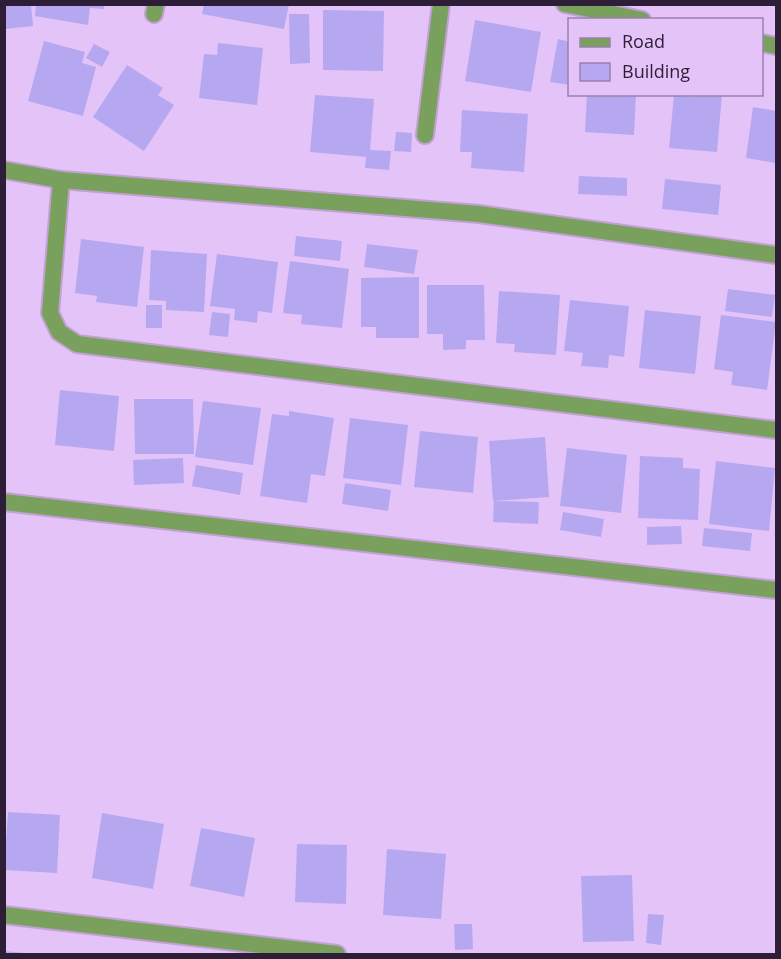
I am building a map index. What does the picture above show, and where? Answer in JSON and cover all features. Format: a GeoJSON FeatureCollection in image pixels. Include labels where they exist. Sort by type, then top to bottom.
{"type":"FeatureCollection","features":[{"type":"Feature","properties":{"kind":"street"},"geometry":{"type":"LineString","coordinates":[[424,135],[441,4]]}},
{"type":"Feature","properties":{"kind":"street"},"geometry":{"type":"LineString","coordinates":[[565,4],[632,18]]}},
{"type":"Feature","properties":{"kind":"street"},"geometry":{"type":"LineString","coordinates":[[4,170],[61,180],[479,214],[777,255]]}},
{"type":"Feature","properties":{"kind":"street"},"geometry":{"type":"LineString","coordinates":[[61,180],[50,313],[59,332],[77,344],[777,430]]}},
{"type":"Feature","properties":{"kind":"street"},"geometry":{"type":"LineString","coordinates":[[4,502],[777,590]]}},
{"type":"Feature","properties":{"kind":"street"},"geometry":{"type":"LineString","coordinates":[[4,915],[275,951],[337,954]]}},
{"type":"Feature","properties":{"kind":"building"},"geometry":{"type":"Polygon","coordinates":[[[4,4],[31,4],[33,26],[5,29],[4,4]]]}},
{"type":"Feature","properties":{"kind":"building"},"geometry":{"type":"Polygon","coordinates":[[[36,4],[104,4],[104,9],[90,8],[88,25],[35,16],[36,4]]]}},
{"type":"Feature","properties":{"kind":"building"},"geometry":{"type":"Polygon","coordinates":[[[204,4],[289,4],[284,29],[202,14],[204,4]]]}},
{"type":"Feature","properties":{"kind":"building"},"geometry":{"type":"Polygon","coordinates":[[[323,10],[384,11],[383,71],[323,70],[323,10]]]}},
{"type":"Feature","properties":{"kind":"building"},"geometry":{"type":"Polygon","coordinates":[[[289,14],[309,14],[310,63],[290,64],[289,14]]]}},
{"type":"Feature","properties":{"kind":"building"},"geometry":{"type":"Polygon","coordinates":[[[475,20],[541,32],[531,92],[465,81],[475,20]]]}},
{"type":"Feature","properties":{"kind":"building"},"geometry":{"type":"Polygon","coordinates":[[[558,39],[568,42],[568,85],[550,82],[558,39]]]}},
{"type":"Feature","properties":{"kind":"building"},"geometry":{"type":"Polygon","coordinates":[[[44,41],[85,52],[82,63],[96,67],[83,116],[28,101],[44,41]]]}},
{"type":"Feature","properties":{"kind":"building"},"geometry":{"type":"Polygon","coordinates":[[[218,43],[263,48],[257,105],[199,98],[204,54],[217,55],[218,43]]]}},
{"type":"Feature","properties":{"kind":"building"},"geometry":{"type":"Polygon","coordinates":[[[94,44],[110,52],[102,67],[86,58],[94,44]]]}},
{"type":"Feature","properties":{"kind":"building"},"geometry":{"type":"Polygon","coordinates":[[[127,65],[163,88],[158,95],[174,105],[144,151],[93,117],[127,65]]]}},
{"type":"Feature","properties":{"kind":"building"},"geometry":{"type":"Polygon","coordinates":[[[315,95],[374,99],[370,150],[391,151],[389,170],[365,168],[366,157],[310,152],[315,95]]]}},
{"type":"Feature","properties":{"kind":"building"},"geometry":{"type":"Polygon","coordinates":[[[587,96],[636,96],[634,135],[585,132],[587,96]]]}},
{"type":"Feature","properties":{"kind":"building"},"geometry":{"type":"Polygon","coordinates":[[[674,96],[722,96],[717,152],[669,148],[674,96]]]}},
{"type":"Feature","properties":{"kind":"building"},"geometry":{"type":"Polygon","coordinates":[[[753,107],[776,111],[776,163],[746,158],[753,107]]]}},
{"type":"Feature","properties":{"kind":"building"},"geometry":{"type":"Polygon","coordinates":[[[462,110],[528,114],[524,172],[471,168],[472,152],[460,152],[462,110]]]}},
{"type":"Feature","properties":{"kind":"building"},"geometry":{"type":"Polygon","coordinates":[[[396,132],[412,133],[411,152],[394,151],[396,132]]]}},
{"type":"Feature","properties":{"kind":"building"},"geometry":{"type":"Polygon","coordinates":[[[579,176],[627,178],[627,196],[578,194],[579,176]]]}},
{"type":"Feature","properties":{"kind":"building"},"geometry":{"type":"Polygon","coordinates":[[[665,179],[721,185],[718,215],[662,209],[665,179]]]}},
{"type":"Feature","properties":{"kind":"building"},"geometry":{"type":"Polygon","coordinates":[[[296,236],[342,241],[340,261],[294,256],[296,236]]]}},
{"type":"Feature","properties":{"kind":"building"},"geometry":{"type":"Polygon","coordinates":[[[81,239],[144,247],[137,307],[96,302],[97,296],[75,293],[81,239]]]}},
{"type":"Feature","properties":{"kind":"building"},"geometry":{"type":"Polygon","coordinates":[[[367,244],[418,250],[414,274],[364,267],[367,244]]]}},
{"type":"Feature","properties":{"kind":"building"},"geometry":{"type":"Polygon","coordinates":[[[151,250],[207,254],[204,312],[166,310],[166,301],[149,300],[151,250]]]}},
{"type":"Feature","properties":{"kind":"building"},"geometry":{"type":"Polygon","coordinates":[[[217,254],[278,262],[272,313],[258,311],[257,323],[234,320],[235,309],[210,306],[217,254]]]}},
{"type":"Feature","properties":{"kind":"building"},"geometry":{"type":"Polygon","coordinates":[[[290,261],[349,269],[342,328],[301,324],[302,315],[283,313],[290,261]]]}},
{"type":"Feature","properties":{"kind":"building"},"geometry":{"type":"Polygon","coordinates":[[[419,277],[419,338],[376,338],[376,327],[361,327],[361,278],[419,277]]]}},
{"type":"Feature","properties":{"kind":"building"},"geometry":{"type":"Polygon","coordinates":[[[427,285],[484,285],[485,340],[466,340],[466,349],[443,350],[443,334],[427,334],[427,285]]]}},
{"type":"Feature","properties":{"kind":"building"},"geometry":{"type":"Polygon","coordinates":[[[728,289],[775,295],[772,317],[725,311],[728,289]]]}},
{"type":"Feature","properties":{"kind":"building"},"geometry":{"type":"Polygon","coordinates":[[[499,291],[560,295],[556,355],[514,352],[515,344],[496,343],[499,291]]]}},
{"type":"Feature","properties":{"kind":"building"},"geometry":{"type":"Polygon","coordinates":[[[570,300],[629,306],[624,357],[609,355],[608,368],[581,366],[583,353],[564,351],[570,300]]]}},
{"type":"Feature","properties":{"kind":"building"},"geometry":{"type":"Polygon","coordinates":[[[146,305],[162,305],[162,328],[146,328],[146,305]]]}},
{"type":"Feature","properties":{"kind":"building"},"geometry":{"type":"Polygon","coordinates":[[[645,310],[701,316],[695,374],[639,368],[645,310]]]}},
{"type":"Feature","properties":{"kind":"building"},"geometry":{"type":"Polygon","coordinates":[[[212,312],[230,314],[228,337],[209,335],[212,312]]]}},
{"type":"Feature","properties":{"kind":"building"},"geometry":{"type":"Polygon","coordinates":[[[721,315],[776,322],[767,390],[731,385],[733,372],[714,369],[721,315]]]}},
{"type":"Feature","properties":{"kind":"building"},"geometry":{"type":"Polygon","coordinates":[[[60,390],[119,396],[114,451],[55,445],[60,390]]]}},
{"type":"Feature","properties":{"kind":"building"},"geometry":{"type":"Polygon","coordinates":[[[134,399],[193,399],[194,454],[135,454],[134,399]]]}},
{"type":"Feature","properties":{"kind":"building"},"geometry":{"type":"Polygon","coordinates":[[[203,401],[261,408],[253,465],[195,457],[203,401]]]}},
{"type":"Feature","properties":{"kind":"building"},"geometry":{"type":"Polygon","coordinates":[[[289,411],[334,418],[325,476],[311,474],[307,503],[260,496],[272,414],[289,416],[289,411]]]}},
{"type":"Feature","properties":{"kind":"building"},"geometry":{"type":"Polygon","coordinates":[[[350,418],[408,425],[401,485],[343,478],[350,418]]]}},
{"type":"Feature","properties":{"kind":"building"},"geometry":{"type":"Polygon","coordinates":[[[420,431],[478,437],[473,493],[414,487],[420,431]]]}},
{"type":"Feature","properties":{"kind":"building"},"geometry":{"type":"Polygon","coordinates":[[[545,437],[549,497],[493,501],[489,441],[545,437]]]}},
{"type":"Feature","properties":{"kind":"building"},"geometry":{"type":"Polygon","coordinates":[[[567,448],[627,455],[621,513],[560,506],[567,448]]]}},
{"type":"Feature","properties":{"kind":"building"},"geometry":{"type":"Polygon","coordinates":[[[640,456],[683,458],[683,468],[700,469],[698,520],[638,518],[640,456]]]}},
{"type":"Feature","properties":{"kind":"building"},"geometry":{"type":"Polygon","coordinates":[[[183,458],[184,483],[134,485],[133,460],[183,458]]]}},
{"type":"Feature","properties":{"kind":"building"},"geometry":{"type":"Polygon","coordinates":[[[716,461],[775,468],[769,531],[709,524],[716,461]]]}},
{"type":"Feature","properties":{"kind":"building"},"geometry":{"type":"Polygon","coordinates":[[[196,465],[243,473],[240,495],[192,486],[196,465]]]}},
{"type":"Feature","properties":{"kind":"building"},"geometry":{"type":"Polygon","coordinates":[[[345,483],[391,490],[388,511],[342,504],[345,483]]]}},
{"type":"Feature","properties":{"kind":"building"},"geometry":{"type":"Polygon","coordinates":[[[494,501],[539,502],[538,524],[493,522],[494,501]]]}},
{"type":"Feature","properties":{"kind":"building"},"geometry":{"type":"Polygon","coordinates":[[[563,512],[604,519],[601,537],[560,530],[563,512]]]}},
{"type":"Feature","properties":{"kind":"building"},"geometry":{"type":"Polygon","coordinates":[[[681,526],[682,544],[647,545],[647,527],[681,526]]]}},
{"type":"Feature","properties":{"kind":"building"},"geometry":{"type":"Polygon","coordinates":[[[704,528],[752,533],[750,551],[702,546],[704,528]]]}},
{"type":"Feature","properties":{"kind":"building"},"geometry":{"type":"Polygon","coordinates":[[[8,812],[60,815],[57,873],[4,870],[8,812]]]}},
{"type":"Feature","properties":{"kind":"building"},"geometry":{"type":"Polygon","coordinates":[[[102,813],[164,824],[153,889],[92,878],[102,813]]]}},
{"type":"Feature","properties":{"kind":"building"},"geometry":{"type":"Polygon","coordinates":[[[201,828],[255,838],[244,897],[190,886],[201,828]]]}},
{"type":"Feature","properties":{"kind":"building"},"geometry":{"type":"Polygon","coordinates":[[[297,844],[347,845],[346,904],[295,902],[297,844]]]}},
{"type":"Feature","properties":{"kind":"building"},"geometry":{"type":"Polygon","coordinates":[[[387,849],[446,854],[441,919],[383,915],[387,849]]]}},
{"type":"Feature","properties":{"kind":"building"},"geometry":{"type":"Polygon","coordinates":[[[632,875],[634,941],[583,942],[581,876],[632,875]]]}},
{"type":"Feature","properties":{"kind":"building"},"geometry":{"type":"Polygon","coordinates":[[[648,914],[664,915],[661,945],[646,943],[648,914]]]}},
{"type":"Feature","properties":{"kind":"building"},"geometry":{"type":"Polygon","coordinates":[[[454,924],[472,924],[473,949],[455,950],[454,924]]]}},
{"type":"Feature","properties":{"kind":"building"},"geometry":{"type":"Polygon","coordinates":[[[4,951],[24,953],[24,954],[4,954],[4,951]]]}}]}
